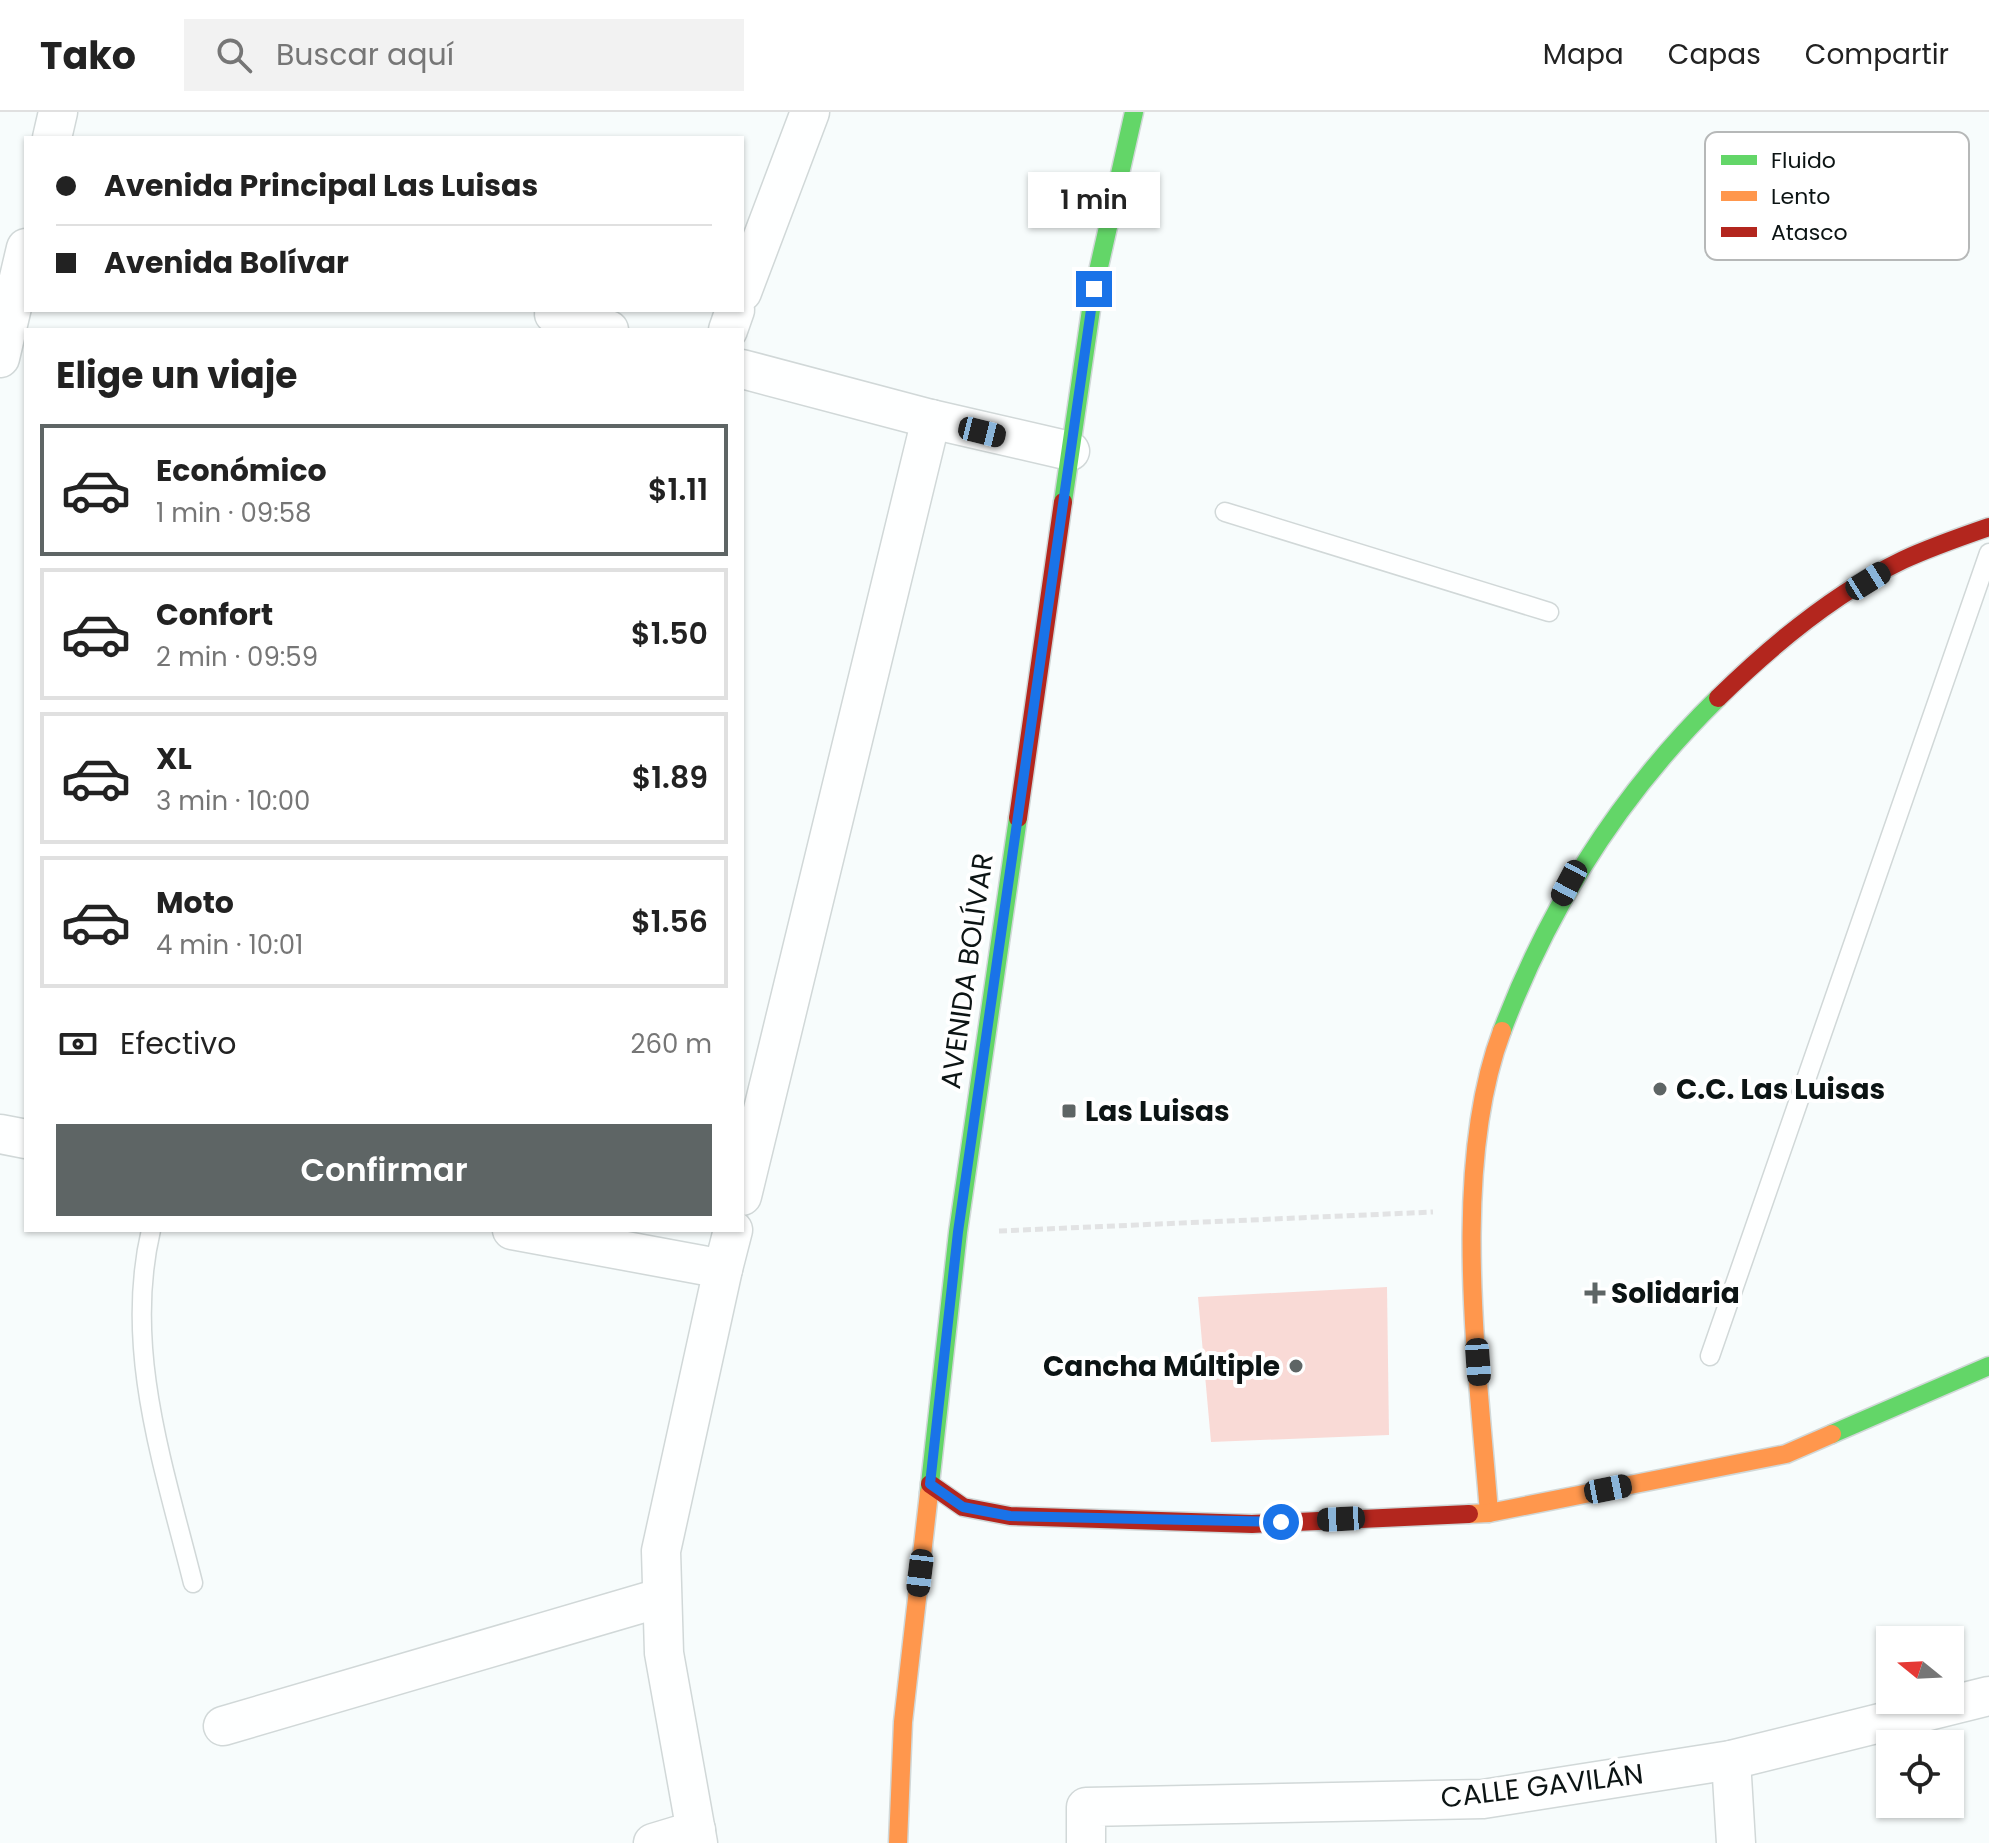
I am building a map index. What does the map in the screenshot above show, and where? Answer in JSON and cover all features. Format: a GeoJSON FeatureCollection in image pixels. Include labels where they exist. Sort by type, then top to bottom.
{"type":"FeatureCollection","features":[{"type":"Feature","properties":{"kind":"street"},"geometry":{"type":"LineString","coordinates":[[52,136],[58,112]]}},
{"type":"Feature","properties":{"kind":"street"},"geometry":{"type":"LineString","coordinates":[[744,287],[810,112]]}},
{"type":"Feature","properties":{"kind":"street","name":"AVENIDA BOLÍVAR"},"geometry":{"type":"LineString","coordinates":[[898,1843],[903,1722],[958,1232],[1094,289],[1134,112]]}},
{"type":"Feature","properties":{"kind":"street"},"geometry":{"type":"LineString","coordinates":[[0,358],[24,256]]}},
{"type":"Feature","properties":{"kind":"street"},"geometry":{"type":"LineString","coordinates":[[554,314],[602,328]]}},
{"type":"Feature","properties":{"kind":"street"},"geometry":{"type":"LineString","coordinates":[[744,370],[931,419],[1070,451]]}},
{"type":"Feature","properties":{"kind":"street"},"geometry":{"type":"LineString","coordinates":[[744,1188],[931,419]]}},
{"type":"Feature","properties":{"kind":"street"},"geometry":{"type":"LineString","coordinates":[[1489,1513],[1472,1271],[1474,1211],[1481,1122],[1500,1041],[1532,952],[1569,883],[1621,803],[1738,679],[1841,598],[1894,565],[1989,527]]}},
{"type":"Feature","properties":{"kind":"street"},"geometry":{"type":"LineString","coordinates":[[0,1134],[24,1139]]}},
{"type":"Feature","properties":{"kind":"street"},"geometry":{"type":"LineString","coordinates":[[523,1232],[723,1269]]}},
{"type":"Feature","properties":{"kind":"street"},"geometry":{"type":"LineString","coordinates":[[653,1843],[697,1836],[664,1653],[661,1551],[732,1232]]}},
{"type":"Feature","properties":{"kind":"street"},"geometry":{"type":"LineString","coordinates":[[930,1484],[963,1507],[1010,1516],[1252,1524],[1489,1513],[1786,1454],[1989,1366]]}},
{"type":"Feature","properties":{"kind":"street"},"geometry":{"type":"LineString","coordinates":[[223,1726],[660,1598]]}},
{"type":"Feature","properties":{"kind":"street","name":"CALLE GAVILÁN"},"geometry":{"type":"LineString","coordinates":[[1086,1825],[1483,1799],[1731,1760],[1989,1696]]}},
{"type":"Feature","properties":{"kind":"street"},"geometry":{"type":"LineString","coordinates":[[1731,1760],[1736,1843]]}},
{"type":"Feature","properties":{"kind":"lane"},"geometry":{"type":"LineString","coordinates":[[1225,512],[1549,612]]}},
{"type":"Feature","properties":{"kind":"lane"},"geometry":{"type":"LineString","coordinates":[[1710,1356],[1989,553]]}},
{"type":"Feature","properties":{"kind":"lane"},"geometry":{"type":"LineString","coordinates":[[151,1232],[142,1268],[141,1351],[159,1453],[193,1583]]}},
{"type":"Feature","properties":{"kind":"path"},"geometry":{"type":"LineString","coordinates":[[958,1232],[1474,1211]]}},
{"type":"Feature","properties":{"kind":"shaded area","name":"Cancha Múltiple"},"geometry":{"type":"Polygon","coordinates":[[[1387,1287],[1389,1435],[1211,1442],[1198,1297],[1387,1287]]]}},
{"type":"Feature","properties":{"kind":"traffic: fast"},"geometry":{"type":"LineString","coordinates":[[1063,502],[1094,289],[1134,112]]}},
{"type":"Feature","properties":{"kind":"traffic: fast"},"geometry":{"type":"LineString","coordinates":[[1502,1031],[1542,939],[1592,852],[1650,772],[1718,698]]}},
{"type":"Feature","properties":{"kind":"traffic: fast"},"geometry":{"type":"LineString","coordinates":[[929,1493],[958,1232],[1018,818]]}},
{"type":"Feature","properties":{"kind":"traffic: fast"},"geometry":{"type":"LineString","coordinates":[[1832,1434],[1989,1366]]}},
{"type":"Feature","properties":{"kind":"traffic: slow"},"geometry":{"type":"LineString","coordinates":[[1489,1513],[1475,1333],[1472,1205],[1476,1144],[1486,1085],[1502,1031]]}},
{"type":"Feature","properties":{"kind":"traffic: slow"},"geometry":{"type":"LineString","coordinates":[[1469,1514],[1489,1513],[1786,1454],[1832,1434]]}},
{"type":"Feature","properties":{"kind":"traffic: slow"},"geometry":{"type":"LineString","coordinates":[[898,1843],[903,1722],[929,1493]]}},
{"type":"Feature","properties":{"kind":"traffic: jam"},"geometry":{"type":"LineString","coordinates":[[1018,818],[1063,502]]}},
{"type":"Feature","properties":{"kind":"traffic: jam"},"geometry":{"type":"LineString","coordinates":[[1718,698],[1782,640],[1853,588],[1914,555],[1989,527]]}},
{"type":"Feature","properties":{"kind":"traffic: jam"},"geometry":{"type":"LineString","coordinates":[[930,1484],[963,1507],[1010,1516],[1252,1524],[1469,1514]]}},
{"type":"Feature","properties":{"kind":"place","name":"C.C. Las Luisas"},"geometry":{"type":"Point","coordinates":[1660,1089]}},
{"type":"Feature","properties":{"kind":"place","name":"Las Luisas"},"geometry":{"type":"Point","coordinates":[1069,1111]}},
{"type":"Feature","properties":{"kind":"place","name":"Solidaria"},"geometry":{"type":"Point","coordinates":[1595,1293]}},
{"type":"Feature","properties":{"kind":"place","name":"Cancha Múltiple"},"geometry":{"type":"Point","coordinates":[1296,1366]}},
{"type":"Feature","properties":{"kind":"route"},"geometry":{"type":"LineString","coordinates":[[1094,289],[958,1232],[930,1484],[963,1507],[1010,1516],[1252,1524],[1281,1522]]}}]}
